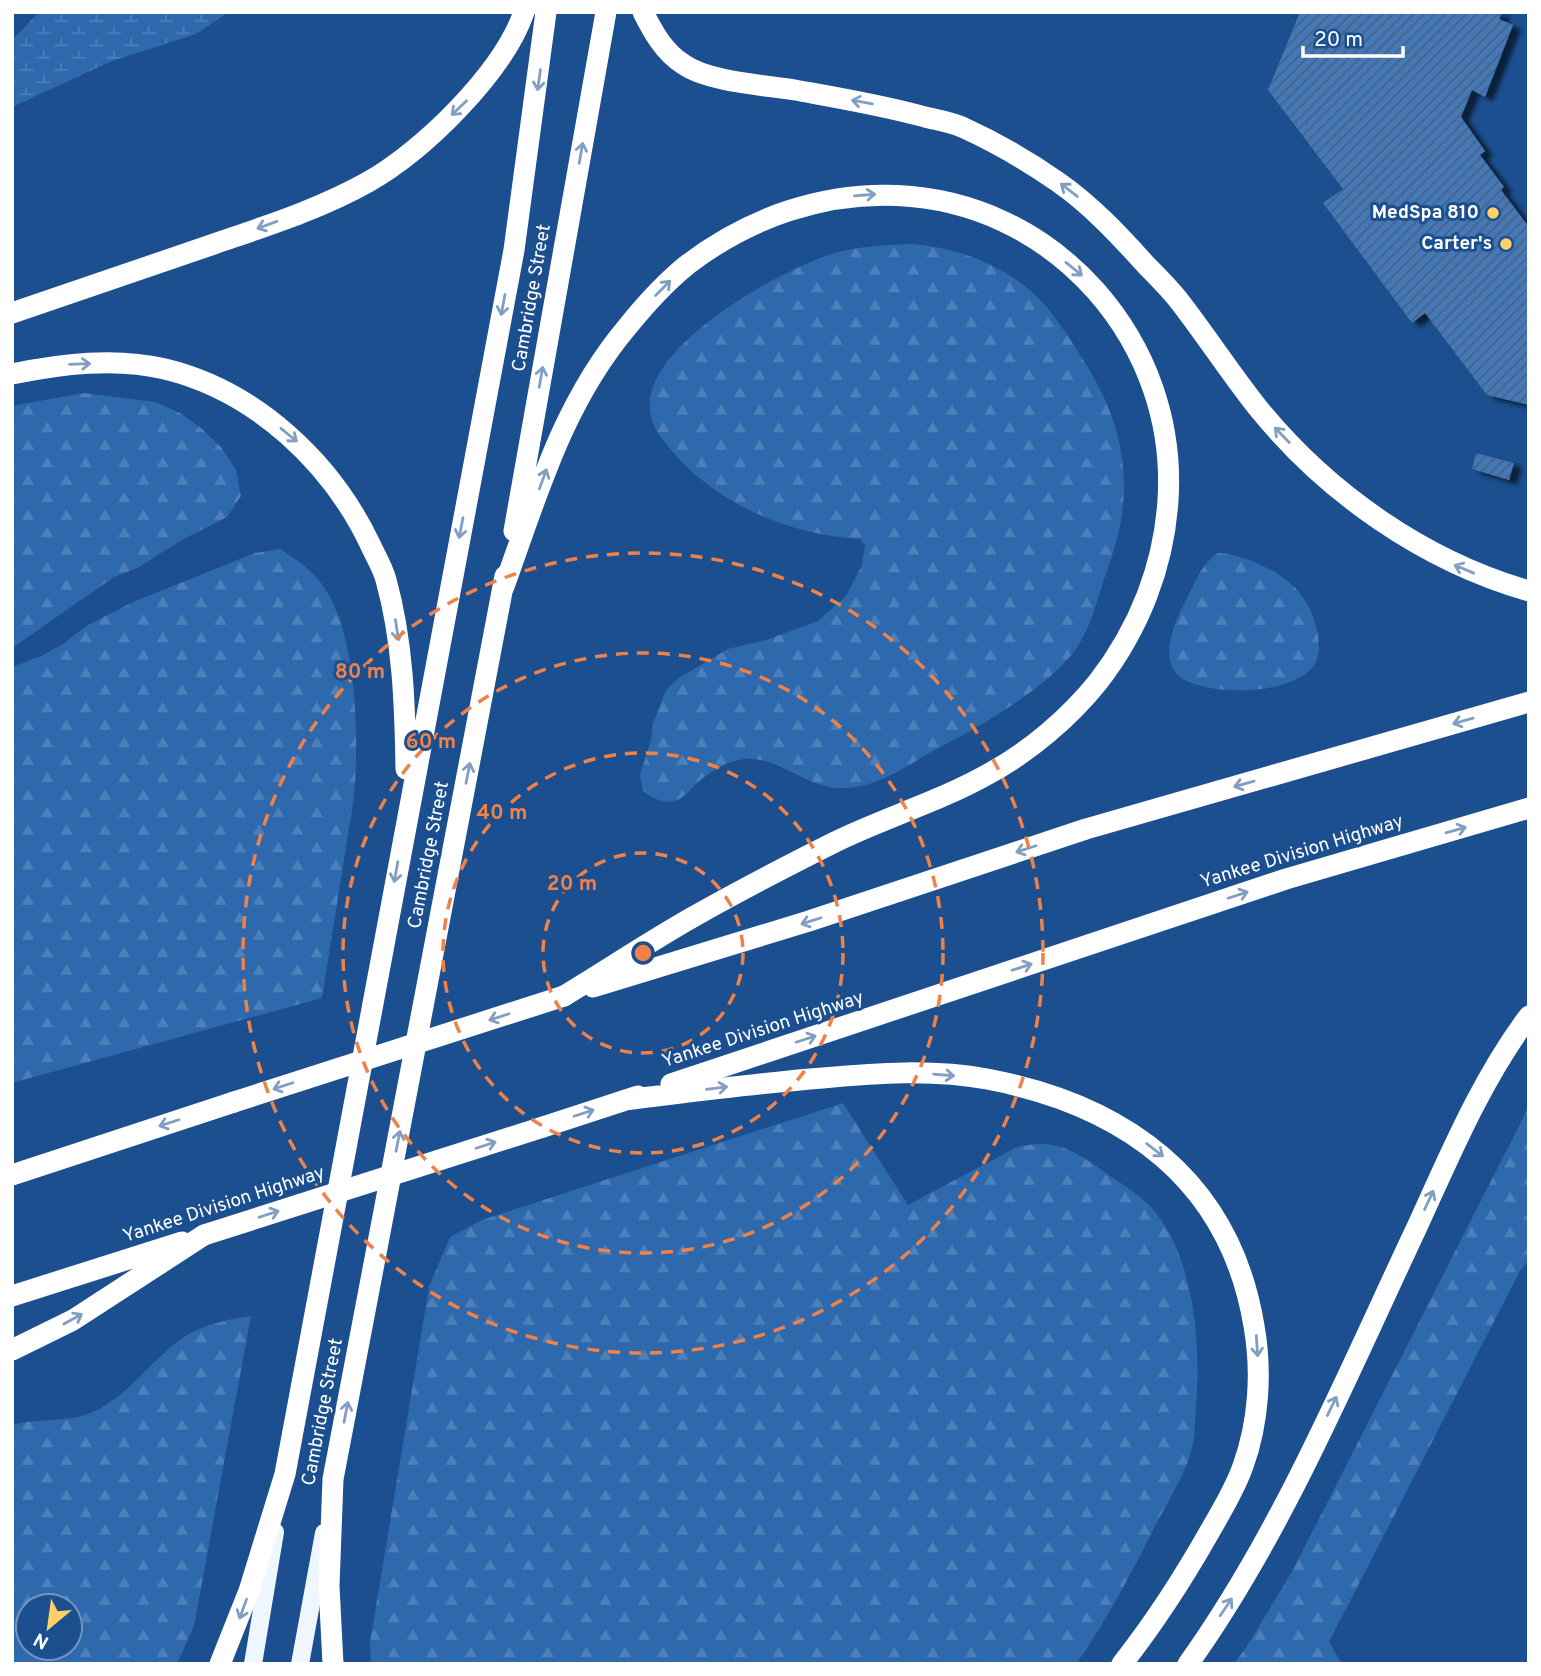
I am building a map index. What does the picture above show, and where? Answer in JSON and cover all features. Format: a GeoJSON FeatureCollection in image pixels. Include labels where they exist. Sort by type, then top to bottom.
{"type":"FeatureCollection","features":[{"type":"Feature","properties":{"kind":"highway"},"geometry":{"type":"LineString","coordinates":[[12,313],[297,214],[368,182],[422,143],[466,103],[508,47],[524,12]]}},
{"type":"Feature","properties":{"kind":"highway","name":"Cambridge Street"},"geometry":{"type":"LineString","coordinates":[[285,1474],[514,250],[547,12]]}},
{"type":"Feature","properties":{"kind":"highway","name":"Cambridge Street"},"geometry":{"type":"LineString","coordinates":[[333,1479],[503,589],[606,12]]}},
{"type":"Feature","properties":{"kind":"highway"},"geometry":{"type":"LineString","coordinates":[[643,12],[667,51],[684,66],[719,78],[890,107],[960,126],[1024,160],[1089,206],[1121,238],[1177,299],[1258,408],[1335,486],[1406,538],[1450,563],[1529,591]]}},
{"type":"Feature","properties":{"kind":"highway"},"geometry":{"type":"LineString","coordinates":[[503,589],[562,427],[626,328],[684,268],[744,229],[791,209],[846,197],[878,194],[916,196],[949,201],[989,215],[1020,230],[1081,275],[1124,325],[1144,364],[1158,402],[1167,444],[1169,484],[1160,557],[1149,594],[1119,650],[1097,682],[1073,708],[1023,753],[989,774],[827,847],[692,918],[564,996]]}},
{"type":"Feature","properties":{"kind":"highway"},"geometry":{"type":"LineString","coordinates":[[12,374],[57,365],[118,363],[164,369],[209,384],[246,404],[293,438],[326,474],[360,523],[385,577],[398,630],[405,731],[403,832]]}},
{"type":"Feature","properties":{"kind":"highway"},"geometry":{"type":"LineString","coordinates":[[12,1175],[564,996],[809,921],[1086,829],[1529,702]]}},
{"type":"Feature","properties":{"kind":"highway","name":"Yankee Division Highway"},"geometry":{"type":"LineString","coordinates":[[12,1296],[543,1127],[1286,879],[1529,808]]}},
{"type":"Feature","properties":{"kind":"highway"},"geometry":{"type":"LineString","coordinates":[[1188,1664],[1233,1597],[1273,1525],[1340,1390],[1462,1130],[1499,1060],[1529,1016]]}},
{"type":"Feature","properties":{"kind":"highway"},"geometry":{"type":"LineString","coordinates":[[625,1100],[757,1083],[888,1072],[984,1078],[1031,1088],[1087,1108],[1155,1149],[1191,1186],[1227,1236],[1247,1290],[1257,1340],[1258,1378],[1254,1422],[1244,1464],[1234,1488],[1194,1560],[1122,1664]]}},
{"type":"Feature","properties":{"kind":"highway"},"geometry":{"type":"LineString","coordinates":[[12,1350],[73,1320],[204,1235]]}},
{"type":"Feature","properties":{"kind":"highway"},"geometry":{"type":"LineString","coordinates":[[220,1664],[249,1591],[285,1474]]}},
{"type":"Feature","properties":{"kind":"highway"},"geometry":{"type":"LineString","coordinates":[[333,1479],[329,1586],[334,1664]]}},
{"type":"Feature","properties":{"kind":"main road","name":"Cambridge Street"},"geometry":{"type":"LineString","coordinates":[[253,1664],[285,1474]]}},
{"type":"Feature","properties":{"kind":"main road","name":"Cambridge Street"},"geometry":{"type":"LineString","coordinates":[[300,1664],[333,1479]]}},
{"type":"Feature","properties":{"kind":"green space"},"geometry":{"type":"Polygon","coordinates":[[[39,12],[229,12],[196,34],[112,61],[12,107],[12,40],[39,12]]]}},
{"type":"Feature","properties":{"kind":"green space"},"geometry":{"type":"Polygon","coordinates":[[[911,244],[976,258],[1005,273],[1032,292],[1051,312],[1067,335],[1094,378],[1107,406],[1121,451],[1124,499],[1116,541],[1087,629],[1078,646],[1061,667],[1029,693],[974,729],[879,780],[853,788],[828,787],[765,761],[746,759],[716,769],[680,799],[668,802],[655,798],[643,791],[640,775],[651,740],[653,723],[666,690],[680,677],[728,649],[766,640],[818,621],[846,596],[862,565],[865,545],[860,539],[782,524],[733,502],[711,487],[690,470],[656,429],[650,404],[656,380],[672,357],[694,334],[722,312],[782,275],[842,251],[911,244]]]}},
{"type":"Feature","properties":{"kind":"green space"},"geometry":{"type":"Polygon","coordinates":[[[84,393],[155,402],[180,413],[221,447],[236,470],[241,496],[227,517],[182,540],[139,567],[114,577],[12,648],[12,406],[84,393]]]}},
{"type":"Feature","properties":{"kind":"green space"},"geometry":{"type":"Polygon","coordinates":[[[280,549],[312,573],[333,603],[349,656],[356,716],[354,797],[322,998],[12,1083],[12,667],[39,657],[63,644],[86,626],[133,602],[255,553],[280,549]]]}},
{"type":"Feature","properties":{"kind":"green space"},"geometry":{"type":"Polygon","coordinates":[[[1218,553],[1239,557],[1272,570],[1291,584],[1308,605],[1319,639],[1318,656],[1310,670],[1296,680],[1254,690],[1232,690],[1192,683],[1173,669],[1169,651],[1176,622],[1202,570],[1218,553]]]}},
{"type":"Feature","properties":{"kind":"green space"},"geometry":{"type":"Polygon","coordinates":[[[843,1103],[908,1205],[1015,1148],[1045,1144],[1058,1146],[1081,1156],[1142,1199],[1165,1226],[1177,1249],[1186,1275],[1196,1329],[1197,1382],[1193,1444],[1179,1481],[1131,1573],[1076,1664],[371,1664],[370,1642],[429,1287],[450,1237],[482,1220],[843,1103]]]}},
{"type":"Feature","properties":{"kind":"green space"},"geometry":{"type":"Polygon","coordinates":[[[1529,1106],[1529,1259],[1520,1271],[1329,1642],[1342,1664],[1234,1664],[1293,1570],[1529,1106]]]}},
{"type":"Feature","properties":{"kind":"green space"},"geometry":{"type":"Polygon","coordinates":[[[251,1316],[194,1626],[177,1664],[12,1664],[12,1425],[66,1419],[97,1410],[121,1394],[184,1337],[225,1321],[251,1316]]]}},
{"type":"Feature","properties":{"kind":"building"},"geometry":{"type":"Polygon","coordinates":[[[1300,12],[1502,12],[1499,19],[1513,25],[1485,97],[1472,90],[1461,117],[1485,151],[1480,155],[1504,187],[1501,190],[1529,227],[1529,405],[1487,395],[1425,313],[1412,323],[1323,203],[1343,189],[1268,90],[1300,12]]]}},
{"type":"Feature","properties":{"kind":"building"},"geometry":{"type":"Polygon","coordinates":[[[1476,453],[1514,463],[1509,480],[1472,469],[1476,453]]]}},
{"type":"Feature","properties":{"kind":"place","name":"MedSpa 810"},"geometry":{"type":"Point","coordinates":[1493,213]}},
{"type":"Feature","properties":{"kind":"place","name":"Carter's"},"geometry":{"type":"Point","coordinates":[1506,244]}}]}
